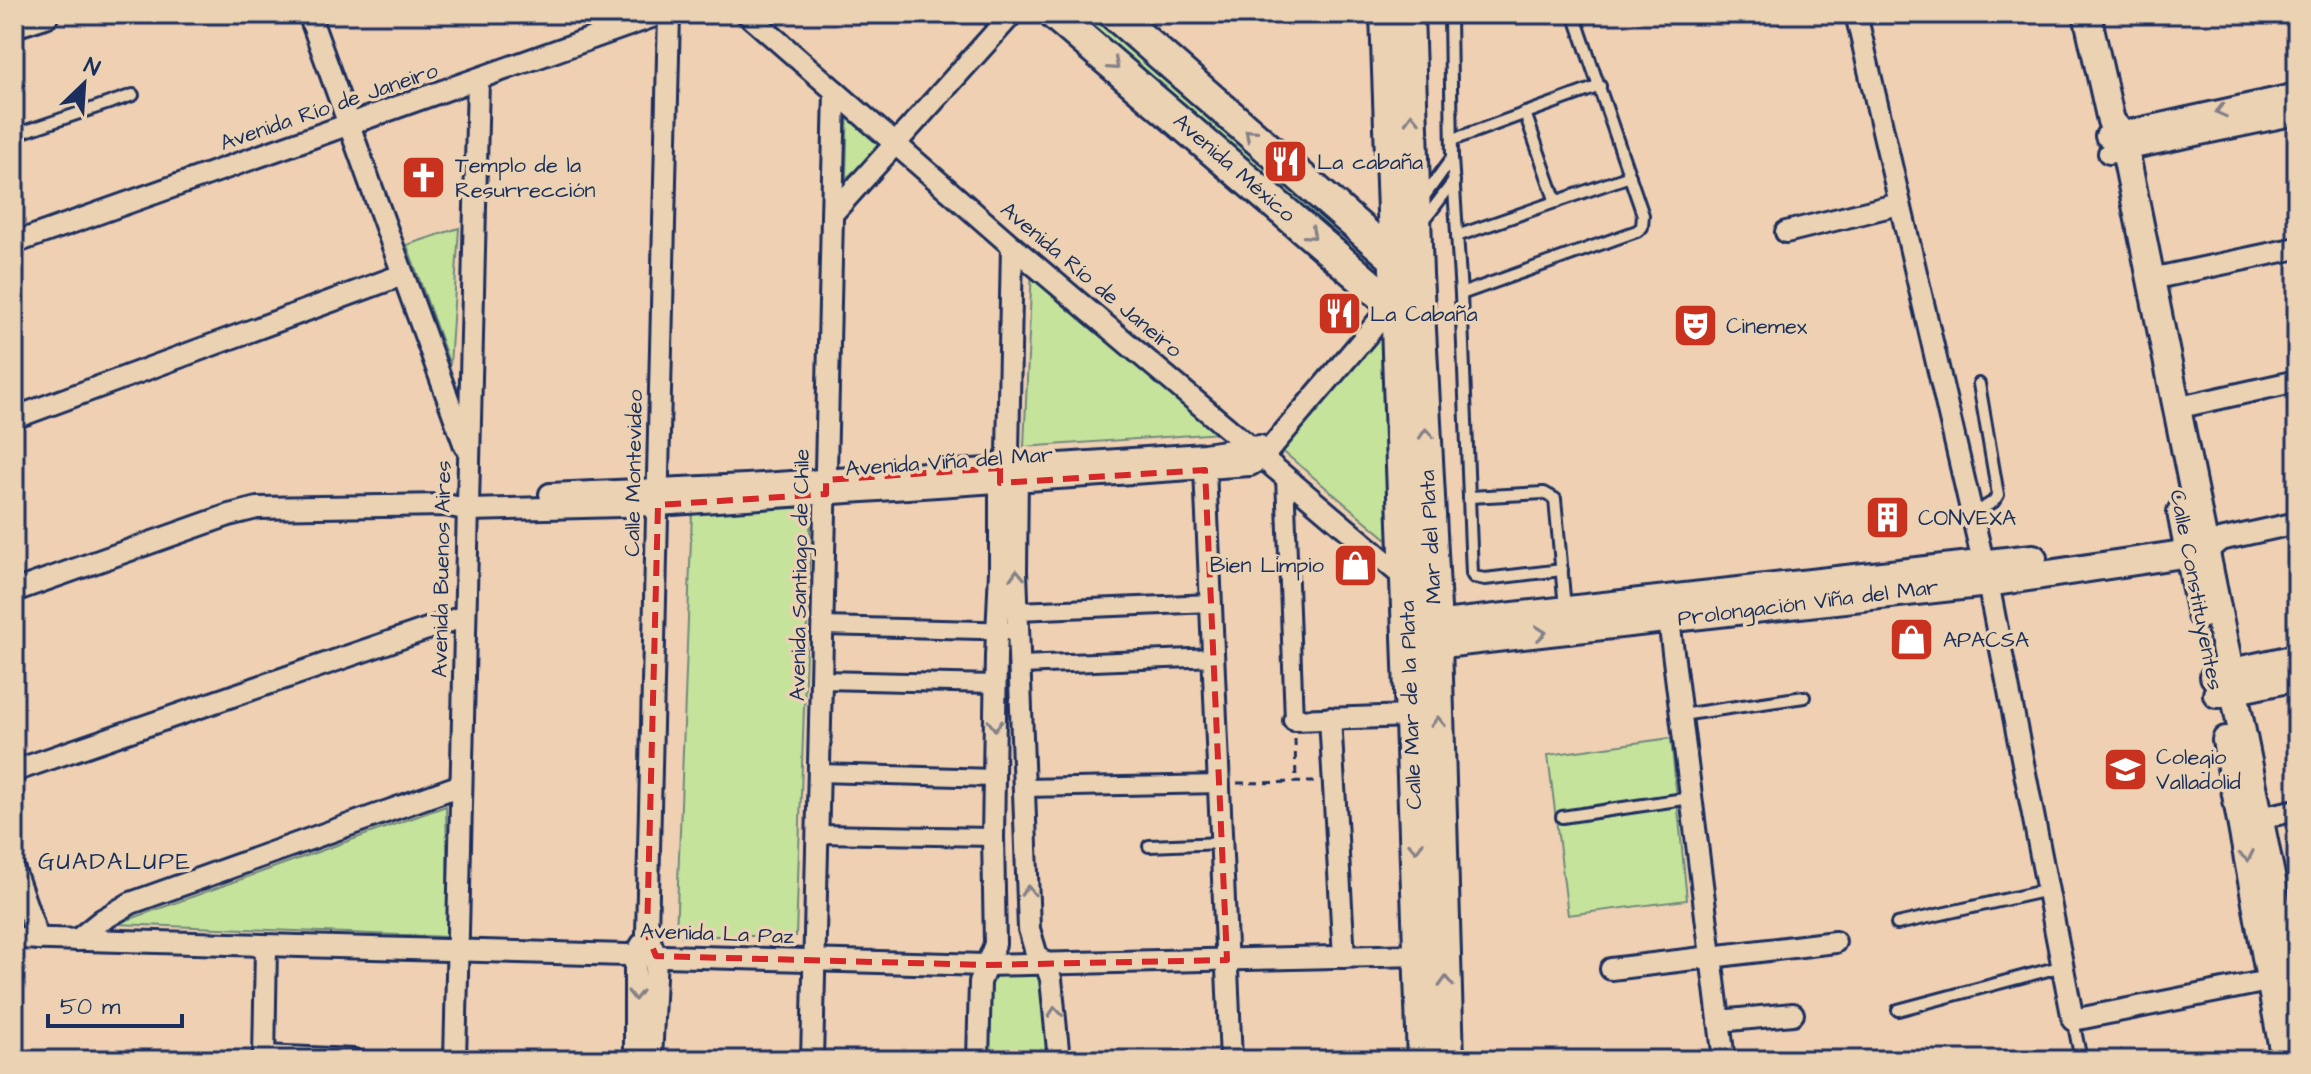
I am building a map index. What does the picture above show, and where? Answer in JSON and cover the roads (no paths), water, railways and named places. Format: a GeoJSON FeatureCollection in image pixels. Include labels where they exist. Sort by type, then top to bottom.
{"type":"FeatureCollection","features":[{"type":"Feature","properties":{"kind":"main road","name":"Avenida México"},"geometry":{"type":"LineString","coordinates":[[1054,14],[1387,300],[1408,308]]}},
{"type":"Feature","properties":{"kind":"main road"},"geometry":{"type":"LineString","coordinates":[[1386,14],[1406,268]]}},
{"type":"Feature","properties":{"kind":"main road","name":"Mar del Plata"},"geometry":{"type":"LineString","coordinates":[[1408,14],[1415,220],[1406,268],[1422,636],[1448,1060]]}},
{"type":"Feature","properties":{"kind":"main road","name":"Avenida México"},"geometry":{"type":"LineString","coordinates":[[1125,16],[1406,268]]}},
{"type":"Feature","properties":{"kind":"main road","name":"Calle Mar de la Plata"},"geometry":{"type":"LineString","coordinates":[[1408,308],[1406,579],[1422,636],[1411,716],[1423,1060]]}},
{"type":"Feature","properties":{"kind":"street"},"geometry":{"type":"LineString","coordinates":[[14,24],[45,14]]}},
{"type":"Feature","properties":{"kind":"street"},"geometry":{"type":"LineString","coordinates":[[309,14],[469,457]]}},
{"type":"Feature","properties":{"kind":"street","name":"Avenida Río de Janeiro"},"geometry":{"type":"LineString","coordinates":[[14,243],[660,14]]}},
{"type":"Feature","properties":{"kind":"street","name":"Calle Montevideo"},"geometry":{"type":"LineString","coordinates":[[635,1060],[647,934],[669,14]]}},
{"type":"Feature","properties":{"kind":"street","name":"Avenida Río de Janeiro"},"geometry":{"type":"LineString","coordinates":[[747,14],[1012,246],[1262,450],[1285,476],[1406,579]]}},
{"type":"Feature","properties":{"kind":"street"},"geometry":{"type":"LineString","coordinates":[[833,213],[1012,14]]}},
{"type":"Feature","properties":{"kind":"street"},"geometry":{"type":"LineString","coordinates":[[1856,14],[1986,574],[2073,1020],[2281,978]]}},
{"type":"Feature","properties":{"kind":"street","name":"Calle Constituyentes"},"geometry":{"type":"LineString","coordinates":[[2087,14],[2201,543]]}},
{"type":"Feature","properties":{"kind":"street","name":"Avenida Buenos Aires"},"geometry":{"type":"LineString","coordinates":[[455,1060],[478,79]]}},
{"type":"Feature","properties":{"kind":"street","name":"Avenida Santiago de Chile"},"geometry":{"type":"LineString","coordinates":[[812,1060],[835,91]]}},
{"type":"Feature","properties":{"kind":"street"},"geometry":{"type":"LineString","coordinates":[[2114,139],[2297,94]]}},
{"type":"Feature","properties":{"kind":"street"},"geometry":{"type":"LineString","coordinates":[[2114,139],[2297,114]]}},
{"type":"Feature","properties":{"kind":"street","name":"Calle Constituyentes"},"geometry":{"type":"LineString","coordinates":[[2114,139],[2151,279],[2224,683],[2282,944]]}},
{"type":"Feature","properties":{"kind":"street"},"geometry":{"type":"LineString","coordinates":[[1786,232],[1899,204]]}},
{"type":"Feature","properties":{"kind":"street"},"geometry":{"type":"LineString","coordinates":[[978,1060],[980,982],[995,944],[995,684],[1008,471],[1012,246]]}},
{"type":"Feature","properties":{"kind":"street"},"geometry":{"type":"LineString","coordinates":[[2151,279],[2297,248]]}},
{"type":"Feature","properties":{"kind":"street"},"geometry":{"type":"LineString","coordinates":[[14,418],[402,275]]}},
{"type":"Feature","properties":{"kind":"street"},"geometry":{"type":"LineString","coordinates":[[1262,450],[1382,317],[1408,308]]}},
{"type":"Feature","properties":{"kind":"street"},"geometry":{"type":"LineString","coordinates":[[2176,408],[2297,381]]}},
{"type":"Feature","properties":{"kind":"street","name":"Avenida Viña del Mar"},"geometry":{"type":"LineString","coordinates":[[1008,471],[1205,470],[1250,465],[1262,450]]}},
{"type":"Feature","properties":{"kind":"street","name":"Avenida Viña del Mar"},"geometry":{"type":"LineString","coordinates":[[14,591],[245,510],[272,506],[446,505],[450,500],[469,503],[658,498],[1262,450]]}},
{"type":"Feature","properties":{"kind":"street"},"geometry":{"type":"LineString","coordinates":[[1205,470],[1231,1060]]}},
{"type":"Feature","properties":{"kind":"street"},"geometry":{"type":"LineString","coordinates":[[1008,471],[1019,621],[1029,929],[1037,956],[1046,964],[1053,991],[1059,1060]]}},
{"type":"Feature","properties":{"kind":"street"},"geometry":{"type":"LineString","coordinates":[[1285,476],[1294,720],[1411,716]]}},
{"type":"Feature","properties":{"kind":"street"},"geometry":{"type":"LineString","coordinates":[[2201,543],[2297,523]]}},
{"type":"Feature","properties":{"kind":"street","name":"Prolongación Viña del Mar"},"geometry":{"type":"LineString","coordinates":[[1422,636],[1986,574],[2201,543]]}},
{"type":"Feature","properties":{"kind":"street"},"geometry":{"type":"LineString","coordinates":[[823,626],[997,631],[1019,621],[1212,603]]}},
{"type":"Feature","properties":{"kind":"street"},"geometry":{"type":"LineString","coordinates":[[1668,610],[1724,1060]]}},
{"type":"Feature","properties":{"kind":"street","name":"Prolongación Viña del Mar"},"geometry":{"type":"LineString","coordinates":[[1422,636],[1565,611],[1668,610]]}},
{"type":"Feature","properties":{"kind":"street"},"geometry":{"type":"LineString","coordinates":[[14,771],[465,616]]}},
{"type":"Feature","properties":{"kind":"street"},"geometry":{"type":"LineString","coordinates":[[1021,665],[1215,657]]}},
{"type":"Feature","properties":{"kind":"street"},"geometry":{"type":"LineString","coordinates":[[2224,683],[2297,658]]}},
{"type":"Feature","properties":{"kind":"street"},"geometry":{"type":"LineString","coordinates":[[2224,683],[2297,677]]}},
{"type":"Feature","properties":{"kind":"street"},"geometry":{"type":"LineString","coordinates":[[822,680],[995,684]]}},
{"type":"Feature","properties":{"kind":"street","name":"Calle Constituyentes"},"geometry":{"type":"LineString","coordinates":[[2224,683],[2260,818],[2282,944],[2285,1060]]}},
{"type":"Feature","properties":{"kind":"street"},"geometry":{"type":"LineString","coordinates":[[1330,718],[1344,957]]}},
{"type":"Feature","properties":{"kind":"street"},"geometry":{"type":"LineString","coordinates":[[819,773],[994,778]]}},
{"type":"Feature","properties":{"kind":"street"},"geometry":{"type":"LineString","coordinates":[[1025,788],[1220,784]]}},
{"type":"Feature","properties":{"kind":"street"},"geometry":{"type":"LineString","coordinates":[[77,940],[131,903],[461,785]]}},
{"type":"Feature","properties":{"kind":"street"},"geometry":{"type":"LineString","coordinates":[[2260,818],[2297,810]]}},
{"type":"Feature","properties":{"kind":"street"},"geometry":{"type":"LineString","coordinates":[[818,834],[993,837]]}},
{"type":"Feature","properties":{"kind":"street"},"geometry":{"type":"LineString","coordinates":[[14,870],[38,939]]}},
{"type":"Feature","properties":{"kind":"street","name":"Avenida La Paz"},"geometry":{"type":"LineString","coordinates":[[14,938],[985,965],[1419,955]]}},
{"type":"Feature","properties":{"kind":"street"},"geometry":{"type":"LineString","coordinates":[[1611,969],[1835,942]]}},
{"type":"Feature","properties":{"kind":"street"},"geometry":{"type":"LineString","coordinates":[[266,947],[264,1058],[354,1060]]}},
{"type":"Feature","properties":{"kind":"street","name":"Calle Montevideo"},"geometry":{"type":"LineString","coordinates":[[646,956],[651,1060]]}},
{"type":"Feature","properties":{"kind":"street","name":"Calle Constituyentes"},"geometry":{"type":"LineString","coordinates":[[2281,978],[2297,1005]]}},
{"type":"Feature","properties":{"kind":"street"},"geometry":{"type":"LineString","coordinates":[[1719,1021],[1793,1014]]}},
{"type":"Feature","properties":{"kind":"lane"},"geometry":{"type":"LineString","coordinates":[[1450,14],[1452,158],[1461,294],[1471,568],[1474,577],[1485,579],[1562,570]]}},
{"type":"Feature","properties":{"kind":"lane"},"geometry":{"type":"LineString","coordinates":[[1461,294],[1642,227],[1643,215],[1574,14]]}},
{"type":"Feature","properties":{"kind":"lane"},"geometry":{"type":"LineString","coordinates":[[1452,140],[1600,86]]}},
{"type":"Feature","properties":{"kind":"lane"},"geometry":{"type":"LineString","coordinates":[[14,130],[23,132],[133,95]]}},
{"type":"Feature","properties":{"kind":"lane"},"geometry":{"type":"LineString","coordinates":[[1525,113],[1556,202]]}},
{"type":"Feature","properties":{"kind":"lane"},"geometry":{"type":"LineString","coordinates":[[1415,220],[1452,158]]}},
{"type":"Feature","properties":{"kind":"lane"},"geometry":{"type":"LineString","coordinates":[[1457,236],[1630,176]]}},
{"type":"Feature","properties":{"kind":"lane"},"geometry":{"type":"LineString","coordinates":[[1415,220],[1454,181]]}},
{"type":"Feature","properties":{"kind":"lane"},"geometry":{"type":"LineString","coordinates":[[1972,515],[1993,502],[1998,495],[1979,384]]}},
{"type":"Feature","properties":{"kind":"lane"},"geometry":{"type":"LineString","coordinates":[[1469,497],[1550,495],[1557,505],[1565,611]]}},
{"type":"Feature","properties":{"kind":"lane"},"geometry":{"type":"LineString","coordinates":[[1681,715],[1804,697]]}},
{"type":"Feature","properties":{"kind":"lane"},"geometry":{"type":"LineString","coordinates":[[1562,817],[1691,798]]}},
{"type":"Feature","properties":{"kind":"lane"},"geometry":{"type":"LineString","coordinates":[[1149,846],[1222,843]]}},
{"type":"Feature","properties":{"kind":"lane"},"geometry":{"type":"LineString","coordinates":[[1897,924],[2048,890]]}},
{"type":"Feature","properties":{"kind":"lane"},"geometry":{"type":"LineString","coordinates":[[1898,1010],[2063,966]]}},
{"type":"Feature","properties":{"kind":"lane"},"geometry":{"type":"LineString","coordinates":[[2073,1020],[2081,1060]]}},
{"type":"Feature","properties":{"kind":"place","name":"La cabaña"},"geometry":{"type":"Point","coordinates":[1286,162]}},
{"type":"Feature","properties":{"kind":"place","name":"Templo de la Resurrección"},"geometry":{"type":"Point","coordinates":[424,178]}},
{"type":"Feature","properties":{"kind":"place","name":"La Cabaña"},"geometry":{"type":"Point","coordinates":[1339,314]}},
{"type":"Feature","properties":{"kind":"place","name":"Cinemex"},"geometry":{"type":"Point","coordinates":[1695,326]}},
{"type":"Feature","properties":{"kind":"place","name":"CONVEXA"},"geometry":{"type":"Point","coordinates":[1887,518]}},
{"type":"Feature","properties":{"kind":"place","name":"Bien Limpio"},"geometry":{"type":"Point","coordinates":[1355,565]}},
{"type":"Feature","properties":{"kind":"place","name":"APACSA"},"geometry":{"type":"Point","coordinates":[1912,640]}},
{"type":"Feature","properties":{"kind":"place","name":"Colegio Valladolid"},"geometry":{"type":"Point","coordinates":[2125,770]}},
{"type":"Feature","properties":{"kind":"district","name":"GUADALUPE"},"geometry":{"type":"Point","coordinates":[115,862]}}]}
